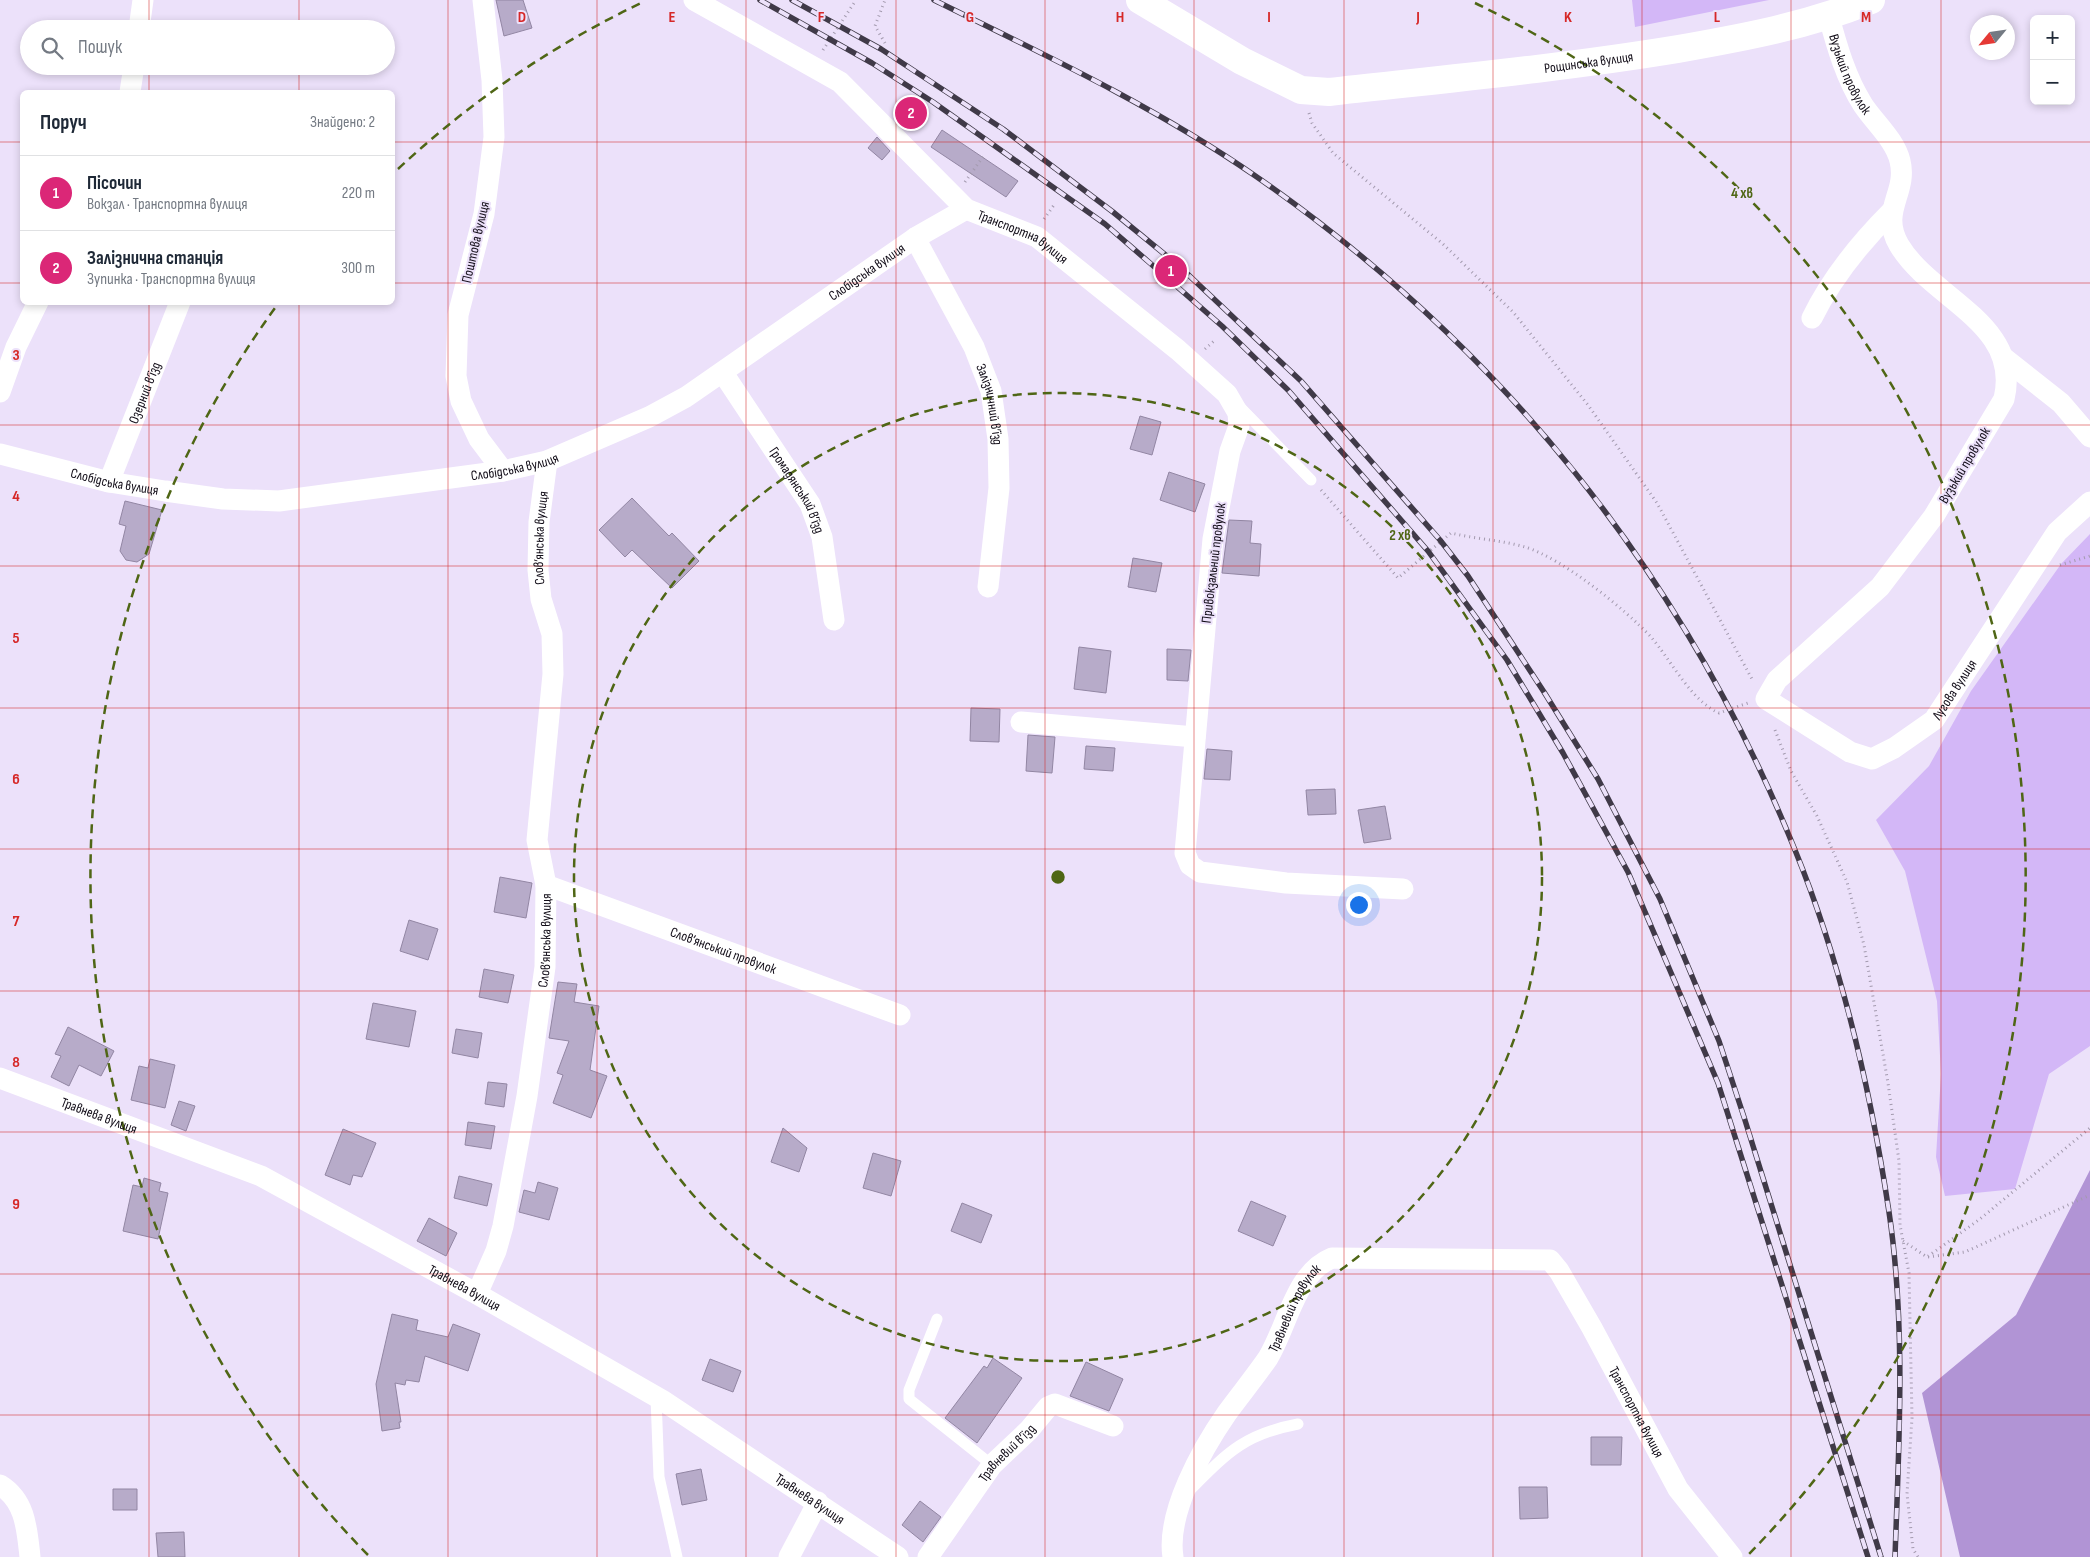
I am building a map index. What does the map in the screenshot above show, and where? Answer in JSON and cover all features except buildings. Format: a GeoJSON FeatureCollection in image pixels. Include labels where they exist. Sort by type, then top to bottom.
{"type":"FeatureCollection","features":[{"type":"Feature","properties":{"kind":"street"},"geometry":{"type":"LineString","coordinates":[[140,20],[143,0]]}},
{"type":"Feature","properties":{"kind":"street","name":"Поштова вулиця"},"geometry":{"type":"LineString","coordinates":[[483,0],[492,80],[494,137],[484,214],[458,315],[456,376],[461,401],[479,439],[503,471]]}},
{"type":"Feature","properties":{"kind":"street","name":"Транспортна вулиця"},"geometry":{"type":"LineString","coordinates":[[694,0],[840,82],[960,203],[1037,237],[1178,350],[1227,394]]}},
{"type":"Feature","properties":{"kind":"street","name":"Рощинська вулиця"},"geometry":{"type":"LineString","coordinates":[[1301,90],[1329,92],[1588,64],[1785,28],[1829,17],[1871,0]]}},
{"type":"Feature","properties":{"kind":"street"},"geometry":{"type":"LineString","coordinates":[[1156,4],[1242,61],[1301,90]]}},
{"type":"Feature","properties":{"kind":"street","name":"Вузький провулок"},"geometry":{"type":"LineString","coordinates":[[1760,692],[1777,680],[1880,587],[1934,516],[2004,399],[2007,382],[2004,358],[1998,344],[1985,329],[1916,265],[1900,246],[1890,220],[1901,179],[1898,154],[1863,104],[1848,76],[1829,17]]}},
{"type":"Feature","properties":{"kind":"street"},"geometry":{"type":"LineString","coordinates":[[130,90],[133,75]]}},
{"type":"Feature","properties":{"kind":"street","name":"Слобідська вулиця"},"geometry":{"type":"LineString","coordinates":[[0,454],[109,482],[223,498],[279,501],[503,471],[547,461],[649,417],[723,373],[915,238],[960,203]]}},
{"type":"Feature","properties":{"kind":"street","name":"Вузький провулок"},"geometry":{"type":"LineString","coordinates":[[1812,318],[1824,293],[1860,246],[1892,211]]}},
{"type":"Feature","properties":{"kind":"street","name":"Залізничний в’їзд"},"geometry":{"type":"LineString","coordinates":[[915,238],[974,347],[992,391],[998,440],[999,488],[988,587]]}},
{"type":"Feature","properties":{"kind":"street"},"geometry":{"type":"LineString","coordinates":[[0,392],[16,347],[37,305]]}},
{"type":"Feature","properties":{"kind":"street","name":"Озерний в’їзд"},"geometry":{"type":"LineString","coordinates":[[109,482],[179,305]]}},
{"type":"Feature","properties":{"kind":"street"},"geometry":{"type":"LineString","coordinates":[[2004,358],[2061,403],[2090,436]]}},
{"type":"Feature","properties":{"kind":"street","name":"Громадянський в’їзд"},"geometry":{"type":"LineString","coordinates":[[723,373],[810,504],[822,537],[834,620]]}},
{"type":"Feature","properties":{"kind":"street","name":"Привокзальний провулок"},"geometry":{"type":"LineString","coordinates":[[1227,394],[1238,413],[1238,426],[1230,451],[1213,539],[1185,853],[1194,869],[1200,872],[1286,883],[1403,889]]}},
{"type":"Feature","properties":{"kind":"street","name":"Слов’янська вулиця"},"geometry":{"type":"LineString","coordinates":[[477,1294],[496,1251],[503,1226],[526,1096],[545,967],[546,885],[537,840],[552,674],[552,634],[541,599],[538,570],[539,522],[547,461]]}},
{"type":"Feature","properties":{"kind":"street","name":"Лугова вулиця"},"geometry":{"type":"LineString","coordinates":[[1760,692],[1850,752],[1872,759],[1894,748],[1934,720],[2057,532],[2090,502]]}},
{"type":"Feature","properties":{"kind":"street"},"geometry":{"type":"LineString","coordinates":[[1021,722],[1195,737]]}},
{"type":"Feature","properties":{"kind":"street","name":"Слов’янський провулок"},"geometry":{"type":"LineString","coordinates":[[546,885],[900,1016]]}},
{"type":"Feature","properties":{"kind":"street","name":"Травнева вулиця"},"geometry":{"type":"LineString","coordinates":[[0,1078],[262,1176],[477,1294],[656,1397],[818,1502],[898,1557]]}},
{"type":"Feature","properties":{"kind":"street","name":"Травневий провулок"},"geometry":{"type":"LineString","coordinates":[[1173,1557],[1172,1533],[1181,1500],[1195,1468],[1225,1415],[1268,1357],[1303,1282],[1308,1274],[1321,1262],[1332,1258],[1550,1260]]}},
{"type":"Feature","properties":{"kind":"street","name":"Транспортна вулиця"},"geometry":{"type":"LineString","coordinates":[[1550,1260],[1559,1271],[1592,1328],[1678,1490],[1732,1557]]}},
{"type":"Feature","properties":{"kind":"street","name":"Травневий в’їзд"},"geometry":{"type":"LineString","coordinates":[[928,1557],[992,1466],[1029,1430],[1048,1407],[1055,1404],[1113,1426]]}},
{"type":"Feature","properties":{"kind":"street"},"geometry":{"type":"LineString","coordinates":[[0,1485],[11,1493],[21,1508],[26,1524],[30,1557]]}},
{"type":"Feature","properties":{"kind":"street"},"geometry":{"type":"LineString","coordinates":[[789,1557],[818,1502]]}},
{"type":"Feature","properties":{"kind":"lane"},"geometry":{"type":"LineString","coordinates":[[1227,394],[1311,480]]}},
{"type":"Feature","properties":{"kind":"lane"},"geometry":{"type":"LineString","coordinates":[[937,1319],[909,1390],[909,1399],[992,1466]]}},
{"type":"Feature","properties":{"kind":"lane"},"geometry":{"type":"LineString","coordinates":[[656,1397],[659,1477],[677,1557]]}},
{"type":"Feature","properties":{"kind":"lane"},"geometry":{"type":"LineString","coordinates":[[1181,1500],[1212,1468],[1253,1436],[1274,1428],[1298,1424]]}},
{"type":"Feature","properties":{"kind":"path"},"geometry":{"type":"LineString","coordinates":[[821,53],[856,0]]}},
{"type":"Feature","properties":{"kind":"path"},"geometry":{"type":"LineString","coordinates":[[885,0],[875,26],[885,44]]}},
{"type":"Feature","properties":{"kind":"path"},"geometry":{"type":"LineString","coordinates":[[1301,90],[1312,123],[1333,153],[1443,244],[1513,312],[1588,405],[1657,503],[1760,692],[1791,771],[1817,816],[1847,882],[1864,945],[1900,1161],[1900,1225],[1909,1273],[1912,1418],[1907,1494],[1913,1549],[1918,1557]]}},
{"type":"Feature","properties":{"kind":"path"},"geometry":{"type":"LineString","coordinates":[[960,203],[985,154]]}},
{"type":"Feature","properties":{"kind":"path"},"geometry":{"type":"LineString","coordinates":[[1311,480],[1398,578],[1451,533],[1527,548],[1574,572],[1612,602],[1650,637],[1698,697],[1712,710],[1719,713],[1760,692]]}},
{"type":"Feature","properties":{"kind":"path"},"geometry":{"type":"LineString","coordinates":[[1927,1257],[1980,1219],[2090,1128]]}},
{"type":"Feature","properties":{"kind":"path"},"geometry":{"type":"LineString","coordinates":[[1904,1241],[1927,1257],[1965,1252],[2090,1195]]}},
{"type":"Feature","properties":{"kind":"shaded area"},"geometry":{"type":"Polygon","coordinates":[[[1632,0],[1769,0],[1635,27],[1632,0]]]}},
{"type":"Feature","properties":{"kind":"shaded area"},"geometry":{"type":"Polygon","coordinates":[[[2090,534],[2090,1046],[2049,1074],[2015,1189],[1945,1196],[1936,1157],[1941,1074],[1937,1001],[1905,871],[1876,820],[1929,766],[1971,691],[2061,564],[2090,534]]]}},
{"type":"Feature","properties":{"kind":"shaded area"},"geometry":{"type":"Polygon","coordinates":[[[2090,1170],[2090,1557],[1960,1557],[1922,1393],[2016,1315],[2090,1170]]]}},
{"type":"Feature","properties":{"kind":"railway"},"geometry":{"type":"LineString","coordinates":[[760,0],[872,63],[933,102],[1105,224],[1222,326],[1288,390],[1428,551],[1507,660],[1563,753],[1628,872],[1718,1083],[1868,1557]]}},
{"type":"Feature","properties":{"kind":"railway"},"geometry":{"type":"LineString","coordinates":[[792,0],[881,49],[1003,129],[1113,212],[1179,266],[1301,381],[1440,540],[1468,576],[1598,779],[1660,899],[1719,1041],[1881,1557]]}},
{"type":"Feature","properties":{"kind":"railway"},"geometry":{"type":"LineString","coordinates":[[934,0],[1016,40],[1177,126],[1254,175],[1343,241],[1427,313],[1504,390],[1575,472],[1639,560],[1698,652],[1750,748],[1812,893],[1840,983],[1863,1075],[1882,1167],[1898,1298],[1900,1384],[1895,1557]]}},
{"type":"Feature","properties":{"kind":"place","name":"Залізнична станція"},"geometry":{"type":"Point","coordinates":[911,113]}},
{"type":"Feature","properties":{"kind":"place","name":"Пісочин"},"geometry":{"type":"Point","coordinates":[1171,271]}}]}
